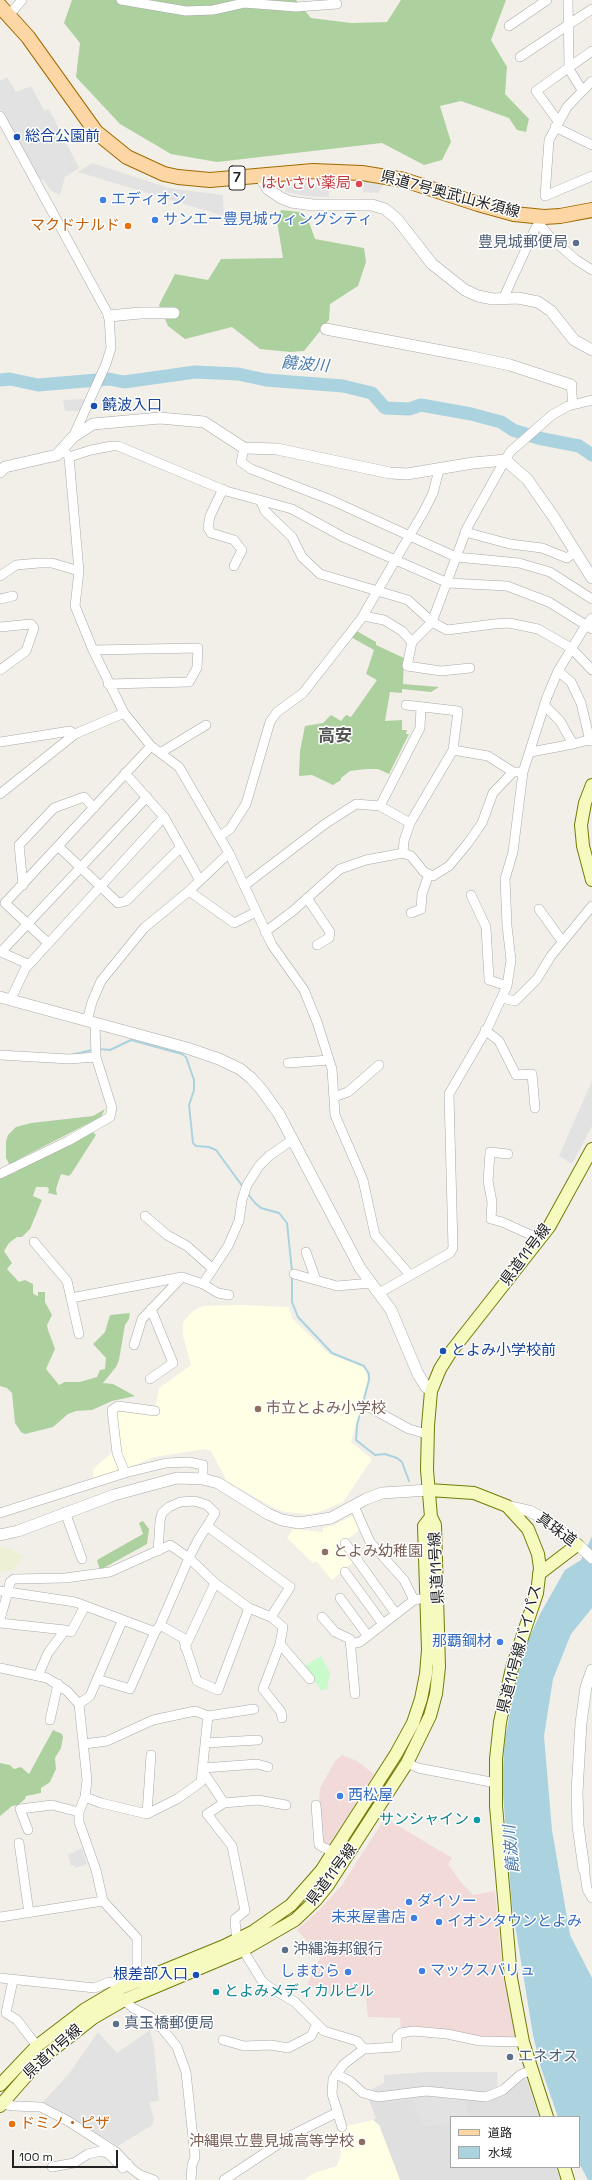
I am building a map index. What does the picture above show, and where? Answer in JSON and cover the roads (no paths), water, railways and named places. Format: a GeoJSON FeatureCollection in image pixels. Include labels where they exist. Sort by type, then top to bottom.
{"type":"FeatureCollection","features":[{"type":"Feature","properties":{"kind":"main road","name":"県道7号奥武山米須線"},"geometry":{"type":"LineString","coordinates":[[5,10],[28,37],[87,122],[106,142],[127,157],[158,171],[178,177],[210,180],[313,171],[372,174],[430,188],[496,210],[542,221],[592,210]]}},
{"type":"Feature","properties":{"kind":"main road"},"geometry":{"type":"LineString","coordinates":[[592,785],[583,846],[592,880]]}},
{"type":"Feature","properties":{"kind":"main road","name":"県道11号線"},"geometry":{"type":"LineString","coordinates":[[1,2104],[54,2047],[93,2018],[124,2000],[143,1985],[288,1925],[316,1900],[347,1857],[407,1763],[430,1716],[439,1674],[439,1625],[435,1525],[431,1517],[426,1462],[431,1392],[440,1369],[450,1352],[540,1239],[557,1214],[592,1148]]}},
{"type":"Feature","properties":{"kind":"main road","name":"県道11号線バイパス"},"geometry":{"type":"LineString","coordinates":[[429,1490],[449,1490],[474,1493],[507,1506],[520,1518],[533,1540],[538,1554],[538,1594],[512,1668],[504,1701],[496,1759],[496,1806],[511,1978],[522,2042],[547,2116]]}},
{"type":"Feature","properties":{"kind":"main road","name":"県道11号線"},"geometry":{"type":"LineString","coordinates":[[241,1945],[297,1900],[321,1871],[396,1754],[417,1712],[424,1687],[428,1662],[424,1526],[431,1517]]}},
{"type":"Feature","properties":{"kind":"main road"},"geometry":{"type":"LineString","coordinates":[[539,1574],[580,1547]]}},
{"type":"Feature","properties":{"kind":"main road","name":"県道11号線"},"geometry":{"type":"LineString","coordinates":[[0,2085],[37,2046],[84,2010],[125,1986],[143,1985]]}},
{"type":"Feature","properties":{"kind":"main road"},"geometry":{"type":"LineString","coordinates":[[564,2168],[568,2180]]}},
{"type":"Feature","properties":{"kind":"street"},"geometry":{"type":"LineString","coordinates":[[5,10],[22,0]]}},
{"type":"Feature","properties":{"kind":"street"},"geometry":{"type":"LineString","coordinates":[[121,0],[193,11],[213,10],[244,3],[296,7],[337,4]]}},
{"type":"Feature","properties":{"kind":"street"},"geometry":{"type":"LineString","coordinates":[[509,26],[547,0]]}},
{"type":"Feature","properties":{"kind":"street"},"geometry":{"type":"LineString","coordinates":[[568,0],[569,68],[582,90]]}},
{"type":"Feature","properties":{"kind":"street"},"geometry":{"type":"LineString","coordinates":[[520,57],[592,9]]}},
{"type":"Feature","properties":{"kind":"street"},"geometry":{"type":"LineString","coordinates":[[592,51],[536,91],[556,124],[592,145]]}},
{"type":"Feature","properties":{"kind":"street"},"geometry":{"type":"LineString","coordinates":[[592,81],[567,107],[556,124],[549,140],[545,196],[592,176]]}},
{"type":"Feature","properties":{"kind":"street"},"geometry":{"type":"LineString","coordinates":[[0,116],[109,316],[111,348],[66,453],[79,571],[75,606],[108,684],[124,712],[151,746],[179,767],[220,836],[245,885],[265,932],[304,990],[317,1022],[332,1069],[335,1115],[363,1180],[375,1235],[410,1275]]}},
{"type":"Feature","properties":{"kind":"street"},"geometry":{"type":"LineString","coordinates":[[260,176],[271,191],[291,202],[313,205],[372,205],[385,209],[397,219],[428,259],[451,280],[478,296],[503,299],[528,299],[543,304],[574,340],[592,350]]}},
{"type":"Feature","properties":{"kind":"street"},"geometry":{"type":"LineString","coordinates":[[503,299],[536,228],[542,221],[567,253],[592,270]]}},
{"type":"Feature","properties":{"kind":"street"},"geometry":{"type":"LineString","coordinates":[[109,316],[140,313],[174,313]]}},
{"type":"Feature","properties":{"kind":"street"},"geometry":{"type":"LineString","coordinates":[[326,329],[510,365],[571,385],[573,404]]}},
{"type":"Feature","properties":{"kind":"street"},"geometry":{"type":"LineString","coordinates":[[470,668],[441,670],[407,666],[412,642],[432,622],[448,583],[465,532],[504,460],[511,451],[552,415],[573,404],[592,400]]}},
{"type":"Feature","properties":{"kind":"street"},"geometry":{"type":"LineString","coordinates":[[84,413],[87,423],[93,424],[160,418],[204,422],[244,448],[277,449],[390,473],[407,474],[439,470],[473,463],[504,460],[527,479],[553,516],[592,578]]}},
{"type":"Feature","properties":{"kind":"street"},"geometry":{"type":"LineString","coordinates":[[73,437],[93,424]]}},
{"type":"Feature","properties":{"kind":"street"},"geometry":{"type":"LineString","coordinates":[[0,472],[5,467],[66,453],[118,446],[222,490],[292,509],[342,537],[448,583],[507,586],[549,602],[590,624],[571,648],[558,671],[544,705],[524,772],[513,852],[505,879],[507,926],[511,960],[507,986],[485,1030],[449,1094],[453,1248],[450,1253],[379,1293]]}},
{"type":"Feature","properties":{"kind":"street"},"geometry":{"type":"LineString","coordinates":[[244,448],[241,462],[251,469],[331,500],[456,556],[519,563],[550,572],[592,599]]}},
{"type":"Feature","properties":{"kind":"street"},"geometry":{"type":"LineString","coordinates":[[220,836],[230,829],[246,804],[270,722],[277,712],[303,693],[363,616],[376,590],[433,493],[439,470]]}},
{"type":"Feature","properties":{"kind":"street"},"geometry":{"type":"LineString","coordinates":[[222,490],[210,516],[208,528],[211,533],[234,540],[242,550],[234,566]]}},
{"type":"Feature","properties":{"kind":"street"},"geometry":{"type":"LineString","coordinates":[[260,500],[265,511],[292,538],[302,557],[320,574],[408,600],[432,622],[448,630],[494,624],[516,625],[538,629],[571,648],[592,670]]}},
{"type":"Feature","properties":{"kind":"street"},"geometry":{"type":"LineString","coordinates":[[465,532],[510,544],[542,548],[566,558],[575,552]]}},
{"type":"Feature","properties":{"kind":"street"},"geometry":{"type":"LineString","coordinates":[[0,576],[16,565],[39,563],[52,563],[79,571]]}},
{"type":"Feature","properties":{"kind":"street"},"geometry":{"type":"LineString","coordinates":[[0,599],[13,596]]}},
{"type":"Feature","properties":{"kind":"street"},"geometry":{"type":"LineString","coordinates":[[363,616],[384,620],[402,631],[412,642]]}},
{"type":"Feature","properties":{"kind":"street"},"geometry":{"type":"LineString","coordinates":[[0,627],[31,624],[34,628],[26,651],[0,670]]}},
{"type":"Feature","properties":{"kind":"street"},"geometry":{"type":"LineString","coordinates":[[93,650],[198,648],[197,668],[189,682],[108,684]]}},
{"type":"Feature","properties":{"kind":"street"},"geometry":{"type":"LineString","coordinates":[[531,752],[591,740],[580,703],[571,682],[558,671]]}},
{"type":"Feature","properties":{"kind":"street"},"geometry":{"type":"LineString","coordinates":[[403,853],[404,841],[410,823],[453,750],[458,711],[406,705]]}},
{"type":"Feature","properties":{"kind":"street"},"geometry":{"type":"LineString","coordinates":[[544,705],[560,721],[573,744]]}},
{"type":"Feature","properties":{"kind":"street"},"geometry":{"type":"LineString","coordinates":[[380,806],[420,728],[421,707]]}},
{"type":"Feature","properties":{"kind":"street"},"geometry":{"type":"LineString","coordinates":[[0,794],[75,734],[124,712]]}},
{"type":"Feature","properties":{"kind":"street"},"geometry":{"type":"LineString","coordinates":[[160,753],[206,725]]}},
{"type":"Feature","properties":{"kind":"street"},"geometry":{"type":"LineString","coordinates":[[0,742],[70,731],[75,734]]}},
{"type":"Feature","properties":{"kind":"street"},"geometry":{"type":"LineString","coordinates":[[47,942],[6,903],[151,746]]}},
{"type":"Feature","properties":{"kind":"street"},"geometry":{"type":"LineString","coordinates":[[453,750],[488,756],[513,772],[524,772]]}},
{"type":"Feature","properties":{"kind":"street"},"geometry":{"type":"LineString","coordinates":[[265,932],[340,869],[366,860],[403,853],[411,856],[424,872],[432,876],[449,866],[482,823],[493,793],[513,772]]}},
{"type":"Feature","properties":{"kind":"street"},"geometry":{"type":"LineString","coordinates":[[125,773],[164,817],[199,879]]}},
{"type":"Feature","properties":{"kind":"street"},"geometry":{"type":"LineString","coordinates":[[23,885],[19,845],[54,808],[84,797],[94,808]]}},
{"type":"Feature","properties":{"kind":"street"},"geometry":{"type":"LineString","coordinates":[[28,964],[1,952],[147,797]]}},
{"type":"Feature","properties":{"kind":"street"},"geometry":{"type":"LineString","coordinates":[[245,885],[325,824],[356,804],[380,806],[410,823]]}},
{"type":"Feature","properties":{"kind":"street"},"geometry":{"type":"LineString","coordinates":[[11,1000],[28,964],[164,817]]}},
{"type":"Feature","properties":{"kind":"street"},"geometry":{"type":"LineString","coordinates":[[59,847],[118,903],[126,901],[180,847]]}},
{"type":"Feature","properties":{"kind":"street"},"geometry":{"type":"LineString","coordinates":[[0,1174],[68,1141],[110,1117],[112,1108],[96,1057],[91,1022],[92,1002],[101,981],[144,928],[189,891],[199,879],[228,853]]}},
{"type":"Feature","properties":{"kind":"street"},"geometry":{"type":"LineString","coordinates":[[410,913],[421,909],[422,894],[428,874]]}},
{"type":"Feature","properties":{"kind":"street"},"geometry":{"type":"LineString","coordinates":[[189,891],[234,923],[256,912]]}},
{"type":"Feature","properties":{"kind":"street"},"geometry":{"type":"LineString","coordinates":[[471,895],[486,927],[489,980],[507,986]]}},
{"type":"Feature","properties":{"kind":"street"},"geometry":{"type":"LineString","coordinates":[[307,898],[330,932],[329,938],[317,945]]}},
{"type":"Feature","properties":{"kind":"street"},"geometry":{"type":"LineString","coordinates":[[502,998],[515,1001],[537,979],[562,941],[592,906]]}},
{"type":"Feature","properties":{"kind":"street"},"geometry":{"type":"LineString","coordinates":[[539,909],[562,941]]}},
{"type":"Feature","properties":{"kind":"street"},"geometry":{"type":"LineString","coordinates":[[0,997],[187,1048],[216,1058],[240,1069],[261,1089],[278,1114],[360,1268],[391,1310],[418,1374],[431,1392]]}},
{"type":"Feature","properties":{"kind":"street"},"geometry":{"type":"LineString","coordinates":[[485,1030],[499,1041],[516,1075],[532,1074],[535,1108]]}},
{"type":"Feature","properties":{"kind":"street"},"geometry":{"type":"LineString","coordinates":[[0,1055],[69,1059],[96,1057]]}},
{"type":"Feature","properties":{"kind":"street"},"geometry":{"type":"LineString","coordinates":[[288,1063],[329,1060]]}},
{"type":"Feature","properties":{"kind":"street"},"geometry":{"type":"LineString","coordinates":[[334,1097],[348,1092],[379,1065]]}},
{"type":"Feature","properties":{"kind":"street"},"geometry":{"type":"LineString","coordinates":[[203,1284],[228,1246],[239,1221],[242,1200],[247,1185],[259,1166],[269,1156],[292,1140]]}},
{"type":"Feature","properties":{"kind":"street"},"geometry":{"type":"LineString","coordinates":[[508,1154],[490,1152],[488,1181],[492,1202],[491,1219],[502,1222],[540,1239]]}},
{"type":"Feature","properties":{"kind":"street"},"geometry":{"type":"LineString","coordinates":[[145,1216],[167,1235],[187,1246],[213,1269]]}},
{"type":"Feature","properties":{"kind":"street"},"geometry":{"type":"LineString","coordinates":[[34,1242],[67,1281],[79,1334]]}},
{"type":"Feature","properties":{"kind":"street"},"geometry":{"type":"LineString","coordinates":[[306,1252],[316,1280]]}},
{"type":"Feature","properties":{"kind":"street"},"geometry":{"type":"LineString","coordinates":[[294,1274],[337,1286],[371,1283]]}},
{"type":"Feature","properties":{"kind":"street"},"geometry":{"type":"LineString","coordinates":[[71,1298],[182,1277],[203,1284],[218,1293],[229,1295]]}},
{"type":"Feature","properties":{"kind":"street"},"geometry":{"type":"LineString","coordinates":[[134,1345],[142,1319],[182,1277]]}},
{"type":"Feature","properties":{"kind":"street"},"geometry":{"type":"LineString","coordinates":[[150,1379],[173,1363],[151,1309]]}},
{"type":"Feature","properties":{"kind":"street"},"geometry":{"type":"LineString","coordinates":[[125,1473],[117,1453],[112,1410],[118,1406],[155,1411]]}},
{"type":"Feature","properties":{"kind":"street"},"geometry":{"type":"LineString","coordinates":[[369,1407],[409,1429],[427,1434]]}},
{"type":"Feature","properties":{"kind":"street"},"geometry":{"type":"LineString","coordinates":[[0,1513],[125,1473],[166,1463],[190,1462],[203,1465],[203,1479]]}},
{"type":"Feature","properties":{"kind":"street"},"geometry":{"type":"LineString","coordinates":[[0,1535],[18,1531],[65,1512],[159,1481],[177,1478],[203,1479],[225,1487],[268,1514],[293,1522],[305,1523],[324,1520],[366,1499],[382,1493],[429,1490]]}},
{"type":"Feature","properties":{"kind":"street"},"geometry":{"type":"LineString","coordinates":[[97,1679],[130,1689],[189,1558],[215,1513],[207,1505],[194,1501],[180,1502],[169,1507],[162,1513],[160,1521],[158,1551]]}},
{"type":"Feature","properties":{"kind":"street"},"geometry":{"type":"LineString","coordinates":[[354,1506],[370,1542],[404,1580],[414,1600]]}},
{"type":"Feature","properties":{"kind":"street","name":"真珠道"},"geometry":{"type":"LineString","coordinates":[[507,1506],[539,1516],[592,1558]]}},
{"type":"Feature","properties":{"kind":"street"},"geometry":{"type":"LineString","coordinates":[[65,1512],[82,1559]]}},
{"type":"Feature","properties":{"kind":"street"},"geometry":{"type":"LineString","coordinates":[[207,1526],[290,1587],[271,1617]]}},
{"type":"Feature","properties":{"kind":"street"},"geometry":{"type":"LineString","coordinates":[[345,1543],[396,1614]]}},
{"type":"Feature","properties":{"kind":"street"},"geometry":{"type":"LineString","coordinates":[[0,1619],[4,1592],[10,1582],[14,1579],[65,1578],[110,1572],[170,1545],[189,1558],[215,1583],[249,1608],[271,1617],[283,1627],[280,1644],[263,1689],[281,1712],[282,1718]]}},
{"type":"Feature","properties":{"kind":"street"},"geometry":{"type":"LineString","coordinates":[[345,1572],[383,1624]]}},
{"type":"Feature","properties":{"kind":"street"},"geometry":{"type":"LineString","coordinates":[[185,1647],[215,1583]]}},
{"type":"Feature","properties":{"kind":"street"},"geometry":{"type":"LineString","coordinates":[[4,1592],[74,1602],[122,1621],[157,1628],[183,1638],[197,1681],[218,1690],[249,1608]]}},
{"type":"Feature","properties":{"kind":"street"},"geometry":{"type":"LineString","coordinates":[[340,1598],[368,1636]]}},
{"type":"Feature","properties":{"kind":"street"},"geometry":{"type":"LineString","coordinates":[[351,1644],[360,1642],[414,1600],[426,1598]]}},
{"type":"Feature","properties":{"kind":"street"},"geometry":{"type":"LineString","coordinates":[[0,1624],[51,1627],[71,1632],[85,1606]]}},
{"type":"Feature","properties":{"kind":"street"},"geometry":{"type":"LineString","coordinates":[[322,1617],[335,1632],[350,1639],[356,1694]]}},
{"type":"Feature","properties":{"kind":"street"},"geometry":{"type":"LineString","coordinates":[[79,1704],[90,1696],[122,1621]]}},
{"type":"Feature","properties":{"kind":"street"},"geometry":{"type":"LineString","coordinates":[[38,1676],[48,1653],[65,1630]]}},
{"type":"Feature","properties":{"kind":"street"},"geometry":{"type":"LineString","coordinates":[[280,1644],[310,1679]]}},
{"type":"Feature","properties":{"kind":"street"},"geometry":{"type":"LineString","coordinates":[[0,1668],[38,1676],[58,1684],[79,1704],[87,1780],[85,1797],[79,1812],[79,1822],[96,1870],[103,1901],[137,1938],[138,1968],[143,1985]]}},
{"type":"Feature","properties":{"kind":"street"},"geometry":{"type":"LineString","coordinates":[[592,1670],[586,1687],[581,1723],[577,1792],[578,1826],[584,1869],[587,1889],[592,1898]]}},
{"type":"Feature","properties":{"kind":"street"},"geometry":{"type":"LineString","coordinates":[[50,1720],[58,1684]]}},
{"type":"Feature","properties":{"kind":"street"},"geometry":{"type":"LineString","coordinates":[[84,1744],[107,1741],[153,1720],[195,1711],[208,1716],[254,1710]]}},
{"type":"Feature","properties":{"kind":"street"},"geometry":{"type":"LineString","coordinates":[[85,1797],[101,1803],[147,1814],[178,1799],[201,1782],[208,1716]]}},
{"type":"Feature","properties":{"kind":"street"},"geometry":{"type":"LineString","coordinates":[[205,1743],[258,1740]]}},
{"type":"Feature","properties":{"kind":"street"},"geometry":{"type":"LineString","coordinates":[[147,1814],[151,1755]]}},
{"type":"Feature","properties":{"kind":"street"},"geometry":{"type":"LineString","coordinates":[[407,1763],[418,1768],[496,1783]]}},
{"type":"Feature","properties":{"kind":"street"},"geometry":{"type":"LineString","coordinates":[[202,1769],[257,1764],[268,1767]]}},
{"type":"Feature","properties":{"kind":"street"},"geometry":{"type":"LineString","coordinates":[[202,1769],[224,1804]]}},
{"type":"Feature","properties":{"kind":"street"},"geometry":{"type":"LineString","coordinates":[[286,1805],[258,1800],[224,1804],[207,1814],[232,1846],[245,1911],[235,1919],[241,1945],[262,1981],[269,1987],[295,2002],[324,2031],[357,2041],[364,2049]]}},
{"type":"Feature","properties":{"kind":"street"},"geometry":{"type":"LineString","coordinates":[[28,1830],[20,1808],[52,1805],[79,1812]]}},
{"type":"Feature","properties":{"kind":"street"},"geometry":{"type":"LineString","coordinates":[[316,1805],[319,1845],[333,1852]]}},
{"type":"Feature","properties":{"kind":"street"},"geometry":{"type":"LineString","coordinates":[[19,1843],[29,1912]]}},
{"type":"Feature","properties":{"kind":"street"},"geometry":{"type":"LineString","coordinates":[[0,1917],[103,1901]]}},
{"type":"Feature","properties":{"kind":"street"},"geometry":{"type":"LineString","coordinates":[[0,1978],[95,1988],[109,1982],[125,1986]]}},
{"type":"Feature","properties":{"kind":"street"},"geometry":{"type":"LineString","coordinates":[[14,1980],[4,2000],[6,2013],[17,2020],[37,2046]]}},
{"type":"Feature","properties":{"kind":"street"},"geometry":{"type":"LineString","coordinates":[[124,2000],[133,2008],[151,2017],[177,2047],[184,2066],[196,2157],[192,2166],[191,2180]]}},
{"type":"Feature","properties":{"kind":"street"},"geometry":{"type":"LineString","coordinates":[[222,2040],[244,2046],[271,2045],[288,2048],[311,2036],[317,2024]]}},
{"type":"Feature","properties":{"kind":"street"},"geometry":{"type":"LineString","coordinates":[[342,2127],[332,2094],[333,2079],[344,2064],[364,2049],[397,2047],[398,2037],[401,2033],[413,2031],[447,2034],[480,2041],[522,2042]]}},
{"type":"Feature","properties":{"kind":"street"},"geometry":{"type":"LineString","coordinates":[[336,2074],[350,2080],[363,2093],[378,2097],[426,2092],[486,2097],[503,2090],[520,2075],[531,2070]]}},
{"type":"Feature","properties":{"kind":"street"},"geometry":{"type":"LineString","coordinates":[[1,2104],[41,2108],[68,2121],[116,2152],[140,2174],[154,2180]]}},
{"type":"Feature","properties":{"kind":"street"},"geometry":{"type":"LineString","coordinates":[[224,2180],[292,2135],[338,2112]]}},
{"type":"Feature","properties":{"kind":"street"},"geometry":{"type":"LineString","coordinates":[[52,2167],[74,2163],[88,2154],[101,2151],[109,2154],[123,2168],[128,2164]]}},
{"type":"Feature","properties":{"kind":"water"},"geometry":{"type":"Polygon","coordinates":[[[592,1536],[592,1608],[571,1634],[553,1679],[544,1736],[552,1830],[570,1935],[592,1978],[592,2180],[588,2180],[580,2165],[580,2116],[558,2116],[541,2068],[533,2035],[512,1906],[502,1782],[505,1738],[517,1676],[527,1643],[540,1614],[565,1570],[581,1560],[592,1536]]]}},
{"type":"Feature","properties":{"kind":"waterway","name":"饒波川"},"geometry":{"type":"LineString","coordinates":[[0,380],[10,379],[38,385],[109,379],[124,382],[195,372],[238,374],[266,380],[343,386],[372,393],[385,408],[409,409],[421,405],[471,414],[501,422],[513,430],[538,438],[579,446],[592,455]]}},
{"type":"Feature","properties":{"kind":"waterway"},"geometry":{"type":"LineString","coordinates":[[98,1049],[110,1050],[131,1040],[182,1054],[186,1057],[194,1080],[194,1090],[189,1105],[193,1143],[196,1146],[209,1147],[216,1150],[243,1187]]}},
{"type":"Feature","properties":{"kind":"waterway"},"geometry":{"type":"LineString","coordinates":[[71,1055],[92,1050]]}},
{"type":"Feature","properties":{"kind":"waterway"},"geometry":{"type":"LineString","coordinates":[[248,1194],[261,1208],[279,1213],[287,1223],[292,1271]]}},
{"type":"Feature","properties":{"kind":"waterway"},"geometry":{"type":"LineString","coordinates":[[292,1275],[292,1302],[298,1317],[332,1353],[364,1366],[369,1374],[369,1380],[357,1425],[356,1440],[375,1455],[385,1454],[397,1458],[402,1462],[409,1481]]}},
{"type":"Feature","properties":{"kind":"place","name":"総合公園前"},"geometry":{"type":"Point","coordinates":[17,137]}},
{"type":"Feature","properties":{"kind":"place","name":"はいさい薬局"},"geometry":{"type":"Point","coordinates":[359,184]}},
{"type":"Feature","properties":{"kind":"place","name":"エディオン"},"geometry":{"type":"Point","coordinates":[103,200]}},
{"type":"Feature","properties":{"kind":"place","name":"サンエー豊見城ウィングシティ"},"geometry":{"type":"Point","coordinates":[155,220]}},
{"type":"Feature","properties":{"kind":"place","name":"マクドナルド"},"geometry":{"type":"Point","coordinates":[128,226]}},
{"type":"Feature","properties":{"kind":"place","name":"豊見城郵便局"},"geometry":{"type":"Point","coordinates":[576,243]}},
{"type":"Feature","properties":{"kind":"place","name":"饒波入口"},"geometry":{"type":"Point","coordinates":[94,406]}},
{"type":"Feature","properties":{"kind":"place","name":"とよみ小学校前"},"geometry":{"type":"Point","coordinates":[443,1351]}},
{"type":"Feature","properties":{"kind":"place","name":"市立とよみ小学校"},"geometry":{"type":"Point","coordinates":[258,1409]}},
{"type":"Feature","properties":{"kind":"place","name":"とよみ幼稚園"},"geometry":{"type":"Point","coordinates":[325,1552]}},
{"type":"Feature","properties":{"kind":"place","name":"那覇鋼材"},"geometry":{"type":"Point","coordinates":[500,1642]}},
{"type":"Feature","properties":{"kind":"place","name":"西松屋"},"geometry":{"type":"Point","coordinates":[340,1796]}},
{"type":"Feature","properties":{"kind":"place","name":"サンシャイン"},"geometry":{"type":"Point","coordinates":[477,1820]}},
{"type":"Feature","properties":{"kind":"place","name":"ダイソー"},"geometry":{"type":"Point","coordinates":[409,1902]}},
{"type":"Feature","properties":{"kind":"place","name":"未来屋書店"},"geometry":{"type":"Point","coordinates":[414,1918]}},
{"type":"Feature","properties":{"kind":"place","name":"イオンタウンとよみ"},"geometry":{"type":"Point","coordinates":[439,1922]}},
{"type":"Feature","properties":{"kind":"place","name":"沖縄海邦銀行"},"geometry":{"type":"Point","coordinates":[285,1950]}},
{"type":"Feature","properties":{"kind":"place","name":"マックスバリュ"},"geometry":{"type":"Point","coordinates":[422,1971]}},
{"type":"Feature","properties":{"kind":"place","name":"しまむら"},"geometry":{"type":"Point","coordinates":[348,1972]}},
{"type":"Feature","properties":{"kind":"place","name":"根差部入口"},"geometry":{"type":"Point","coordinates":[196,1975]}},
{"type":"Feature","properties":{"kind":"place","name":"とよみメディカルビル"},"geometry":{"type":"Point","coordinates":[216,1992]}},
{"type":"Feature","properties":{"kind":"place","name":"真玉橋郵便局"},"geometry":{"type":"Point","coordinates":[116,2024]}},
{"type":"Feature","properties":{"kind":"place","name":"エネオス"},"geometry":{"type":"Point","coordinates":[510,2057]}},
{"type":"Feature","properties":{"kind":"place","name":"ドミノ・ピザ"},"geometry":{"type":"Point","coordinates":[12,2124]}},
{"type":"Feature","properties":{"kind":"place","name":"沖縄県立豊見城高等学校"},"geometry":{"type":"Point","coordinates":[362,2142]}},
{"type":"Feature","properties":{"kind":"district","name":"高安"},"geometry":{"type":"Point","coordinates":[335,736]}}]}
